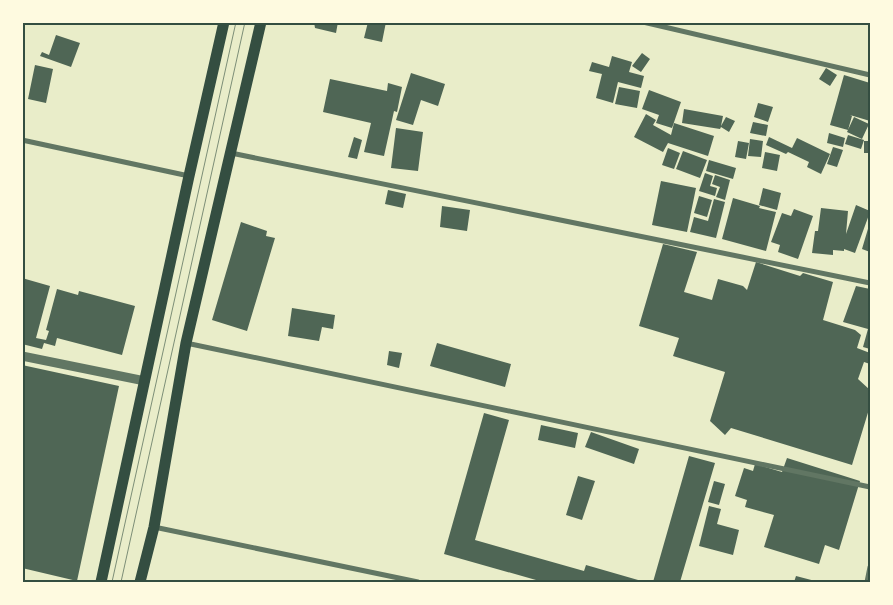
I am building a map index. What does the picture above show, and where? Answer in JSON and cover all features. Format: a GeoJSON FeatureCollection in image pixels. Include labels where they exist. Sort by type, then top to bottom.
{"type":"FeatureCollection","features":[{"type":"Feature","properties":{"kind":"main road"},"geometry":{"type":"LineString","coordinates":[[101,582],[224,22]]}},
{"type":"Feature","properties":{"kind":"main road"},"geometry":{"type":"LineString","coordinates":[[140,582],[154,526],[186,343],[261,22]]}},
{"type":"Feature","properties":{"kind":"street"},"geometry":{"type":"LineString","coordinates":[[645,23],[870,75]]}},
{"type":"Feature","properties":{"kind":"street"},"geometry":{"type":"LineString","coordinates":[[22,140],[189,176]]}},
{"type":"Feature","properties":{"kind":"street"},"geometry":{"type":"LineString","coordinates":[[230,153],[870,283]]}},
{"type":"Feature","properties":{"kind":"street"},"geometry":{"type":"LineString","coordinates":[[186,343],[870,487]]}},
{"type":"Feature","properties":{"kind":"street"},"geometry":{"type":"LineString","coordinates":[[22,356],[145,381]]}},
{"type":"Feature","properties":{"kind":"street"},"geometry":{"type":"LineString","coordinates":[[154,526],[418,582]]}},
{"type":"Feature","properties":{"kind":"street"},"geometry":{"type":"LineString","coordinates":[[867,582],[870,567]]}},
{"type":"Feature","properties":{"kind":"building"},"geometry":{"type":"Polygon","coordinates":[[[314,22],[338,22],[336,33],[315,28],[314,22]]]}},
{"type":"Feature","properties":{"kind":"building"},"geometry":{"type":"Polygon","coordinates":[[[368,22],[386,22],[382,42],[364,38],[368,22]]]}},
{"type":"Feature","properties":{"kind":"building"},"geometry":{"type":"Polygon","coordinates":[[[56,35],[80,43],[71,67],[40,56],[42,52],[49,55],[56,35]]]}},
{"type":"Feature","properties":{"kind":"building"},"geometry":{"type":"Polygon","coordinates":[[[642,53],[650,59],[641,72],[632,66],[642,53]]]}},
{"type":"Feature","properties":{"kind":"building"},"geometry":{"type":"Polygon","coordinates":[[[612,56],[632,62],[629,72],[644,76],[641,88],[618,82],[613,103],[596,98],[602,74],[589,71],[592,62],[609,67],[612,56]]]}},
{"type":"Feature","properties":{"kind":"building"},"geometry":{"type":"Polygon","coordinates":[[[35,65],[53,69],[46,103],[28,99],[35,65]]]}},
{"type":"Feature","properties":{"kind":"building"},"geometry":{"type":"Polygon","coordinates":[[[826,68],[837,75],[830,86],[819,79],[826,68]]]}},
{"type":"Feature","properties":{"kind":"building"},"geometry":{"type":"Polygon","coordinates":[[[411,73],[445,84],[438,106],[421,100],[413,125],[396,120],[411,73]]]}},
{"type":"Feature","properties":{"kind":"building"},"geometry":{"type":"Polygon","coordinates":[[[844,75],[870,83],[870,121],[850,115],[852,116],[848,130],[830,125],[844,75]]]}},
{"type":"Feature","properties":{"kind":"building"},"geometry":{"type":"Polygon","coordinates":[[[330,79],[387,91],[388,83],[402,87],[397,112],[394,111],[384,156],[364,152],[371,123],[323,112],[330,79]]]}},
{"type":"Feature","properties":{"kind":"building"},"geometry":{"type":"Polygon","coordinates":[[[619,87],[640,91],[637,108],[615,104],[619,87]]]}},
{"type":"Feature","properties":{"kind":"building"},"geometry":{"type":"Polygon","coordinates":[[[649,90],[681,102],[672,128],[656,123],[659,115],[642,109],[649,90]]]}},
{"type":"Feature","properties":{"kind":"building"},"geometry":{"type":"Polygon","coordinates":[[[758,103],[773,107],[768,122],[754,117],[758,103]]]}},
{"type":"Feature","properties":{"kind":"building"},"geometry":{"type":"Polygon","coordinates":[[[684,109],[723,116],[721,126],[726,117],[735,121],[729,132],[721,127],[720,129],[682,123],[684,109]]]}},
{"type":"Feature","properties":{"kind":"building"},"geometry":{"type":"Polygon","coordinates":[[[646,114],[656,120],[653,125],[671,135],[674,123],[714,136],[708,156],[668,143],[663,152],[634,137],[646,114]]]}},
{"type":"Feature","properties":{"kind":"building"},"geometry":{"type":"Polygon","coordinates":[[[854,117],[869,124],[862,139],[847,132],[854,117]]]}},
{"type":"Feature","properties":{"kind":"building"},"geometry":{"type":"Polygon","coordinates":[[[753,122],[768,125],[766,136],[750,133],[753,122]]]}},
{"type":"Feature","properties":{"kind":"building"},"geometry":{"type":"Polygon","coordinates":[[[396,128],[423,132],[418,171],[391,168],[396,128]]]}},
{"type":"Feature","properties":{"kind":"building"},"geometry":{"type":"Polygon","coordinates":[[[829,133],[845,138],[843,147],[827,143],[829,133]]]}},
{"type":"Feature","properties":{"kind":"building"},"geometry":{"type":"Polygon","coordinates":[[[848,135],[864,140],[861,149],[845,144],[848,135]]]}},
{"type":"Feature","properties":{"kind":"building"},"geometry":{"type":"Polygon","coordinates":[[[354,137],[362,140],[357,159],[348,157],[354,137]]]}},
{"type":"Feature","properties":{"kind":"building"},"geometry":{"type":"Polygon","coordinates":[[[769,137],[792,148],[797,138],[830,154],[821,174],[807,167],[809,162],[788,152],[786,154],[766,145],[769,137]]]}},
{"type":"Feature","properties":{"kind":"building"},"geometry":{"type":"Polygon","coordinates":[[[750,139],[763,141],[761,157],[748,156],[750,139]]]}},
{"type":"Feature","properties":{"kind":"building"},"geometry":{"type":"Polygon","coordinates":[[[738,141],[749,143],[746,159],[735,157],[738,141]]]}},
{"type":"Feature","properties":{"kind":"building"},"geometry":{"type":"Polygon","coordinates":[[[864,141],[870,141],[870,153],[864,153],[864,141]]]}},
{"type":"Feature","properties":{"kind":"building"},"geometry":{"type":"Polygon","coordinates":[[[833,147],[843,150],[837,167],[827,164],[833,147]]]}},
{"type":"Feature","properties":{"kind":"building"},"geometry":{"type":"Polygon","coordinates":[[[668,148],[680,153],[674,169],[662,165],[668,148]]]}},
{"type":"Feature","properties":{"kind":"building"},"geometry":{"type":"Polygon","coordinates":[[[683,151],[707,160],[700,178],[676,169],[683,151]]]}},
{"type":"Feature","properties":{"kind":"building"},"geometry":{"type":"Polygon","coordinates":[[[765,152],[780,155],[777,171],[762,168],[765,152]]]}},
{"type":"Feature","properties":{"kind":"building"},"geometry":{"type":"Polygon","coordinates":[[[709,160],[736,168],[733,179],[706,171],[709,160]]]}},
{"type":"Feature","properties":{"kind":"building"},"geometry":{"type":"Polygon","coordinates":[[[705,173],[713,176],[710,186],[717,188],[715,196],[699,191],[705,173]]]}},
{"type":"Feature","properties":{"kind":"building"},"geometry":{"type":"Polygon","coordinates":[[[715,175],[730,180],[725,200],[716,197],[720,187],[712,184],[715,175]]]}},
{"type":"Feature","properties":{"kind":"building"},"geometry":{"type":"Polygon","coordinates":[[[661,181],[696,188],[687,232],[652,225],[661,181]]]}},
{"type":"Feature","properties":{"kind":"building"},"geometry":{"type":"Polygon","coordinates":[[[763,188],[781,193],[777,210],[759,205],[763,188]]]}},
{"type":"Feature","properties":{"kind":"building"},"geometry":{"type":"Polygon","coordinates":[[[388,190],[406,194],[403,208],[385,204],[388,190]]]}},
{"type":"Feature","properties":{"kind":"building"},"geometry":{"type":"Polygon","coordinates":[[[699,196],[712,200],[707,217],[694,213],[699,196]]]}},
{"type":"Feature","properties":{"kind":"building"},"geometry":{"type":"Polygon","coordinates":[[[733,198],[776,212],[766,251],[722,239],[733,198]]]}},
{"type":"Feature","properties":{"kind":"building"},"geometry":{"type":"Polygon","coordinates":[[[714,199],[725,202],[716,238],[690,232],[694,217],[708,221],[714,199]]]}},
{"type":"Feature","properties":{"kind":"building"},"geometry":{"type":"Polygon","coordinates":[[[856,205],[870,212],[855,253],[844,249],[844,251],[833,250],[833,255],[812,253],[815,231],[818,231],[821,208],[848,211],[846,234],[856,205]]]}},
{"type":"Feature","properties":{"kind":"building"},"geometry":{"type":"Polygon","coordinates":[[[442,206],[470,210],[467,231],[440,227],[442,206]]]}},
{"type":"Feature","properties":{"kind":"building"},"geometry":{"type":"Polygon","coordinates":[[[794,209],[813,216],[798,259],[778,252],[780,245],[771,242],[782,213],[791,216],[794,209]]]}},
{"type":"Feature","properties":{"kind":"building"},"geometry":{"type":"Polygon","coordinates":[[[241,222],[267,231],[266,236],[275,238],[247,331],[212,320],[241,222]]]}},
{"type":"Feature","properties":{"kind":"building"},"geometry":{"type":"Polygon","coordinates":[[[870,222],[870,252],[862,249],[870,222]]]}},
{"type":"Feature","properties":{"kind":"building"},"geometry":{"type":"Polygon","coordinates":[[[663,244],[697,252],[684,292],[712,300],[718,279],[743,286],[747,290],[756,262],[800,276],[803,273],[833,282],[823,320],[855,330],[861,335],[857,348],[870,353],[870,364],[864,362],[858,379],[870,390],[870,406],[852,465],[731,428],[725,435],[710,421],[725,372],[673,356],[679,338],[639,326],[663,244]]]}},
{"type":"Feature","properties":{"kind":"building"},"geometry":{"type":"Polygon","coordinates":[[[22,278],[50,286],[36,338],[46,340],[49,331],[46,330],[57,289],[78,295],[79,291],[135,306],[122,355],[57,338],[55,346],[44,343],[42,349],[22,344],[22,278]]]}},
{"type":"Feature","properties":{"kind":"building"},"geometry":{"type":"Polygon","coordinates":[[[856,286],[870,289],[870,349],[863,347],[868,329],[843,322],[856,286]]]}},
{"type":"Feature","properties":{"kind":"building"},"geometry":{"type":"Polygon","coordinates":[[[292,308],[335,315],[333,329],[322,327],[319,341],[288,336],[292,308]]]}},
{"type":"Feature","properties":{"kind":"building"},"geometry":{"type":"Polygon","coordinates":[[[437,343],[511,364],[505,387],[430,366],[437,343]]]}},
{"type":"Feature","properties":{"kind":"building"},"geometry":{"type":"Polygon","coordinates":[[[389,351],[402,353],[399,368],[387,365],[389,351]]]}},
{"type":"Feature","properties":{"kind":"building"},"geometry":{"type":"Polygon","coordinates":[[[22,365],[119,386],[77,581],[22,568],[22,365]]]}},
{"type":"Feature","properties":{"kind":"building"},"geometry":{"type":"Polygon","coordinates":[[[484,413],[509,420],[475,540],[584,571],[586,565],[645,582],[543,582],[444,554],[484,413]]]}},
{"type":"Feature","properties":{"kind":"building"},"geometry":{"type":"Polygon","coordinates":[[[541,425],[578,433],[575,448],[538,440],[541,425]]]}},
{"type":"Feature","properties":{"kind":"building"},"geometry":{"type":"Polygon","coordinates":[[[591,432],[639,449],[634,464],[585,447],[591,432]]]}},
{"type":"Feature","properties":{"kind":"building"},"geometry":{"type":"Polygon","coordinates":[[[689,456],[715,463],[680,582],[653,582],[689,456]]]}},
{"type":"Feature","properties":{"kind":"building"},"geometry":{"type":"Polygon","coordinates":[[[787,458],[860,481],[839,550],[825,545],[819,564],[764,547],[774,515],[745,507],[747,500],[735,496],[744,468],[753,471],[755,464],[782,472],[787,458]]]}},
{"type":"Feature","properties":{"kind":"building"},"geometry":{"type":"Polygon","coordinates":[[[578,476],[595,481],[582,520],[566,515],[578,476]]]}},
{"type":"Feature","properties":{"kind":"building"},"geometry":{"type":"Polygon","coordinates":[[[714,481],[725,484],[719,505],[708,502],[714,481]]]}},
{"type":"Feature","properties":{"kind":"building"},"geometry":{"type":"Polygon","coordinates":[[[709,506],[721,509],[717,524],[739,530],[733,555],[699,546],[709,506]]]}},
{"type":"Feature","properties":{"kind":"building"},"geometry":{"type":"Polygon","coordinates":[[[796,576],[819,582],[794,582],[796,576]]]}},
{"type":"Feature","properties":{"kind":"tram line"},"geometry":{"type":"LineString","coordinates":[[112,582],[236,22]]}},
{"type":"Feature","properties":{"kind":"tram line"},"geometry":{"type":"LineString","coordinates":[[121,582],[245,22]]}}]}
